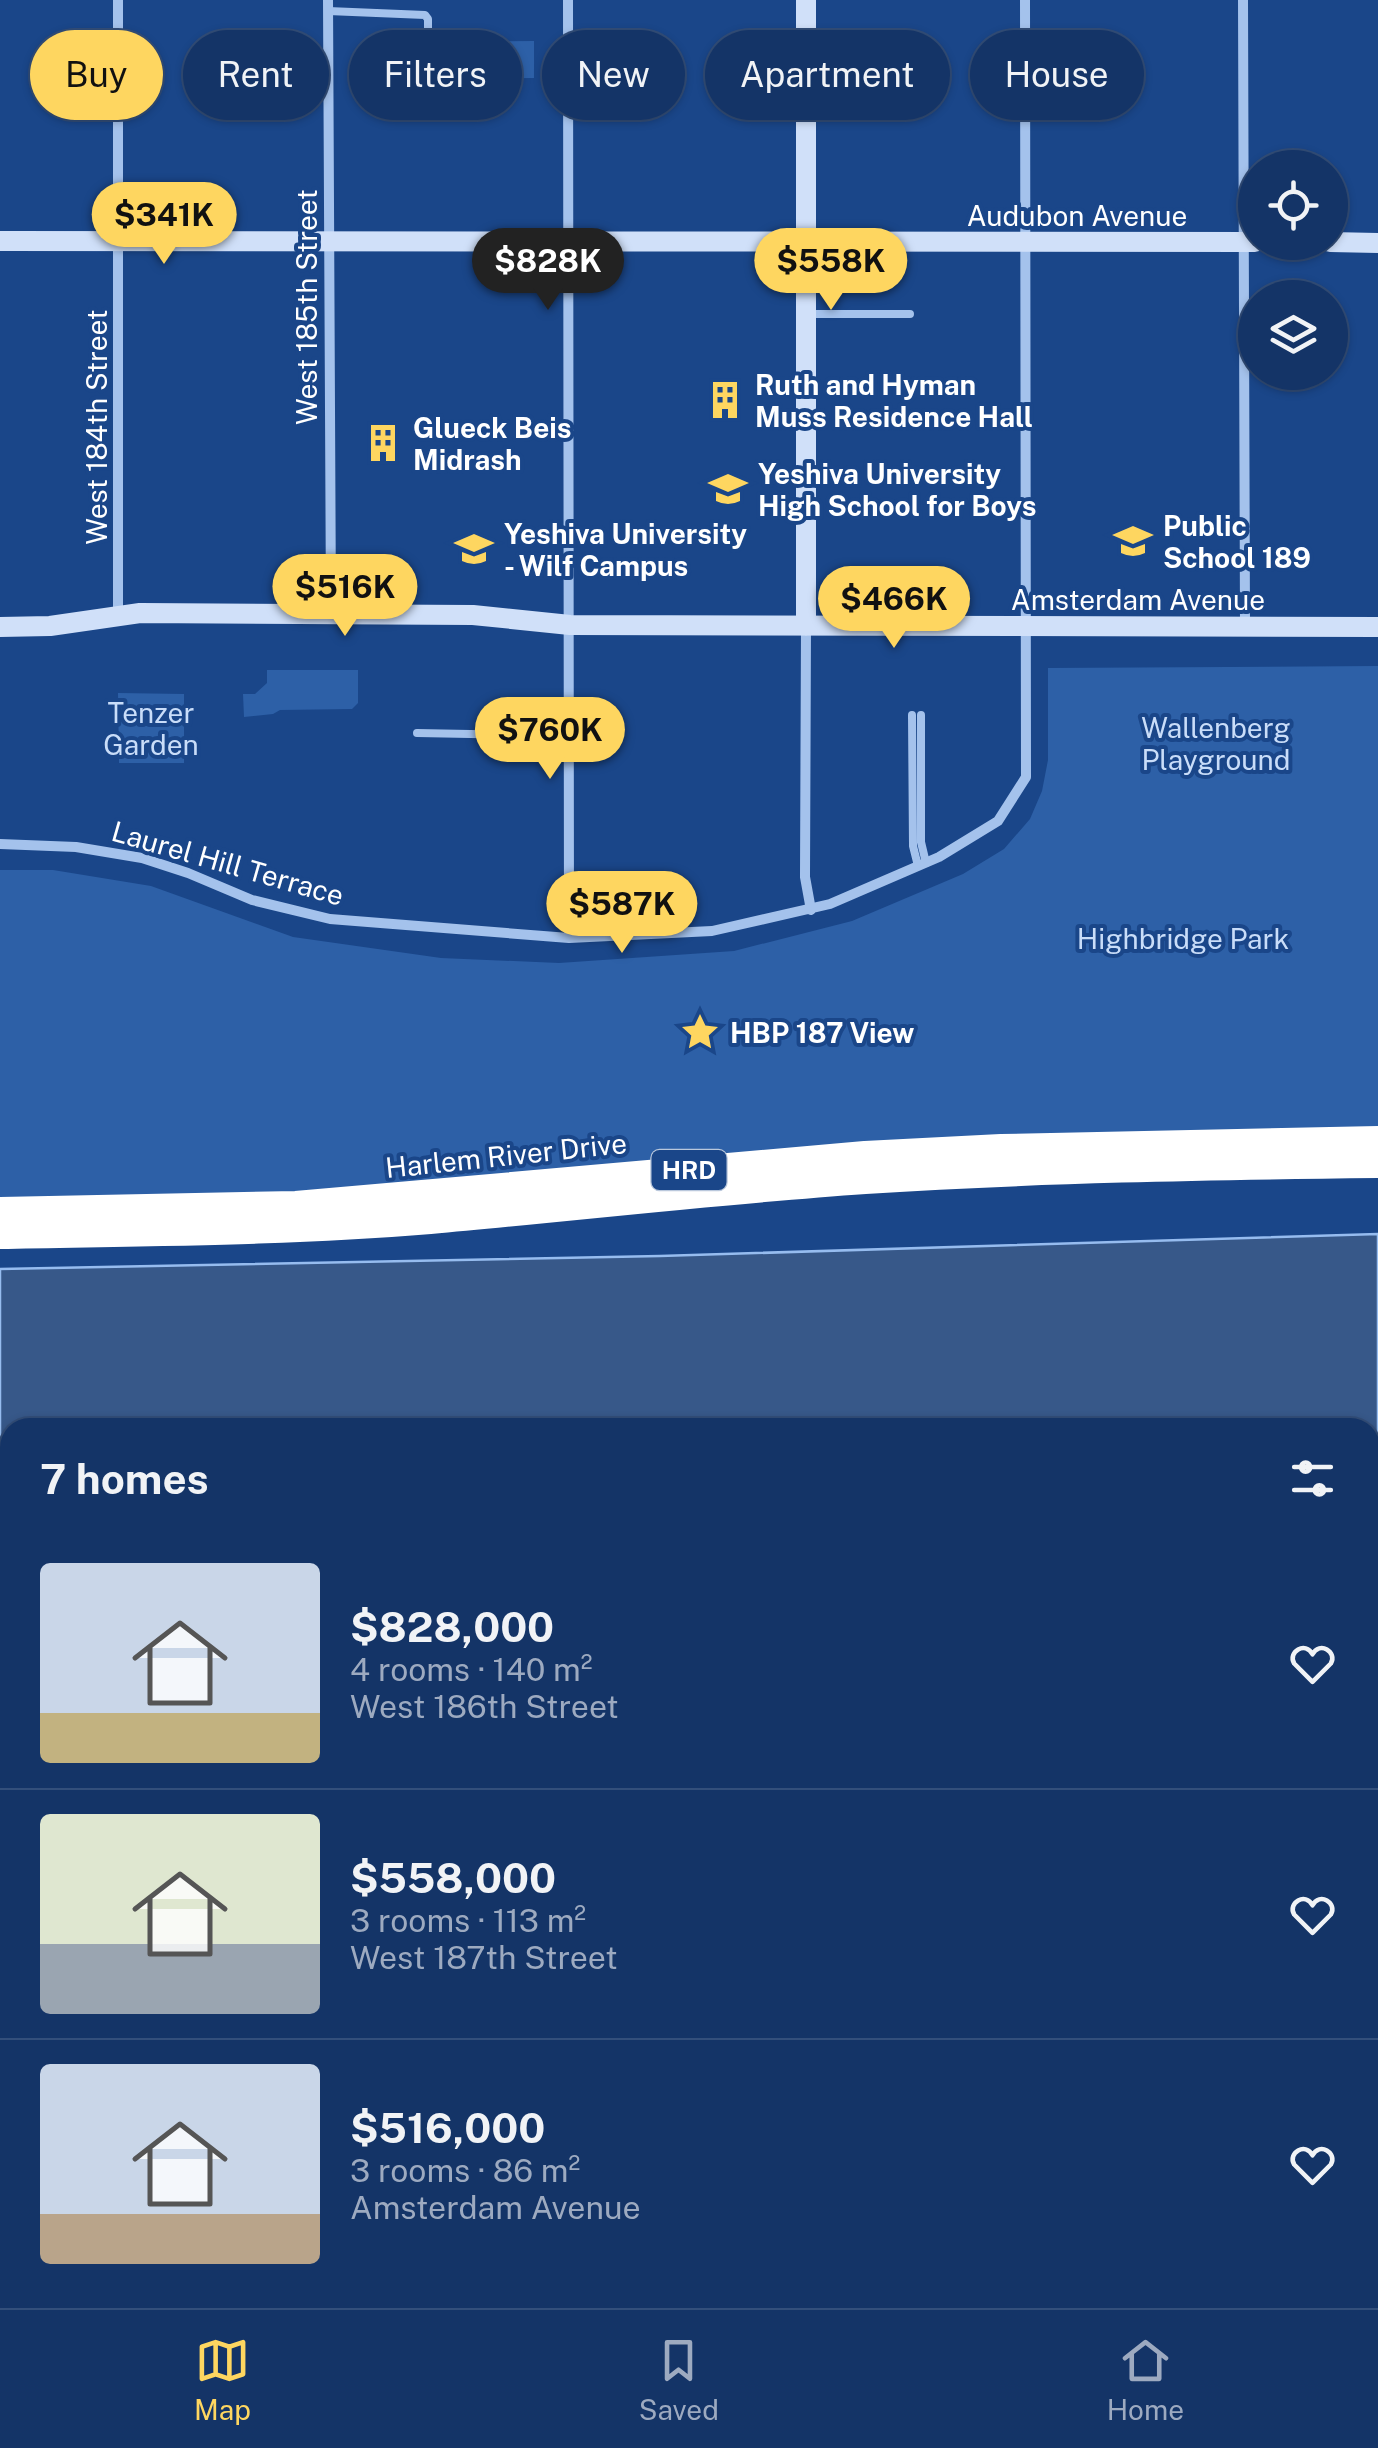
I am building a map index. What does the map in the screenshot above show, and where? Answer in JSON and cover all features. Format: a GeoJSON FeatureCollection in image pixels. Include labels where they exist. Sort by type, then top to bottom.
{"type":"FeatureCollection","features":[{"type":"Feature","properties":{"kind":"highway","name":"Harlem River Drive"},"geometry":{"type":"LineString","coordinates":[[0,1212],[296,1206],[865,1156],[1001,1149],[1378,1141]]}},
{"type":"Feature","properties":{"kind":"highway","name":"Harlem River Drive"},"geometry":{"type":"LineString","coordinates":[[0,1234],[298,1228],[429,1219],[634,1197],[945,1175],[1378,1163]]}},
{"type":"Feature","properties":{"kind":"street","name":"West 184th Street"},"geometry":{"type":"LineString","coordinates":[[118,0],[118,615]]}},
{"type":"Feature","properties":{"kind":"street"},"geometry":{"type":"LineString","coordinates":[[568,0],[569,938]]}},
{"type":"Feature","properties":{"kind":"street"},"geometry":{"type":"LineString","coordinates":[[806,0],[805,876],[810,910]]}},
{"type":"Feature","properties":{"kind":"street","name":"Laurel Hill Terrace"},"geometry":{"type":"LineString","coordinates":[[0,844],[76,846],[124,854],[173,868],[252,900],[330,919],[569,938],[712,931],[810,910],[922,864],[998,821],[1026,777],[1025,0]]}},
{"type":"Feature","properties":{"kind":"street"},"geometry":{"type":"LineString","coordinates":[[1243,0],[1247,150]]}},
{"type":"Feature","properties":{"kind":"street","name":"West 185th Street"},"geometry":{"type":"LineString","coordinates":[[328,5],[330,614]]}},
{"type":"Feature","properties":{"kind":"street","name":"Audubon Avenue"},"geometry":{"type":"LineString","coordinates":[[0,242],[1238,242]]}},
{"type":"Feature","properties":{"kind":"street"},"geometry":{"type":"LineString","coordinates":[[1348,242],[1378,242]]}},
{"type":"Feature","properties":{"kind":"street"},"geometry":{"type":"LineString","coordinates":[[1245,627],[1249,260]]}},
{"type":"Feature","properties":{"kind":"street","name":"Amsterdam Avenue"},"geometry":{"type":"LineString","coordinates":[[0,627],[50,626],[118,615],[330,614],[473,615],[570,625],[1378,626]]}},
{"type":"Feature","properties":{"kind":"lane"},"geometry":{"type":"LineString","coordinates":[[328,5],[425,15],[428,30]]}},
{"type":"Feature","properties":{"kind":"lane"},"geometry":{"type":"LineString","coordinates":[[806,314],[910,314]]}},
{"type":"Feature","properties":{"kind":"lane"},"geometry":{"type":"LineString","coordinates":[[917,715],[912,846],[922,864]]}},
{"type":"Feature","properties":{"kind":"lane"},"geometry":{"type":"LineString","coordinates":[[417,733],[570,736]]}},
{"type":"Feature","properties":{"kind":"green space"},"geometry":{"type":"Polygon","coordinates":[[[522,41],[534,41],[534,78],[522,78],[522,41]]]}},
{"type":"Feature","properties":{"kind":"green space","name":"Highbridge Park"},"geometry":{"type":"Polygon","coordinates":[[[1378,666],[1378,1129],[331,1193],[0,1201],[0,870],[53,870],[151,886],[293,937],[441,958],[559,963],[734,951],[852,921],[963,874],[1004,849],[1030,819],[1042,791],[1048,760],[1048,668],[1378,666]]]}},
{"type":"Feature","properties":{"kind":"green space"},"geometry":{"type":"Polygon","coordinates":[[[267,670],[358,670],[358,703],[352,709],[280,710],[244,717],[243,694],[255,694],[267,683],[267,670]]]}},
{"type":"Feature","properties":{"kind":"green space","name":"Tenzer Garden"},"geometry":{"type":"Polygon","coordinates":[[[118,693],[184,694],[184,763],[119,763],[118,693]]]}},
{"type":"Feature","properties":{"kind":"shaded area"},"geometry":{"type":"Polygon","coordinates":[[[1378,1234],[1378,1418],[0,1418],[0,1269],[660,1256],[1378,1234]]]}},
{"type":"Feature","properties":{"kind":"place","name":"Ruth and Hyman Muss Residence Hall"},"geometry":{"type":"Point","coordinates":[725,400]}},
{"type":"Feature","properties":{"kind":"place","name":"Glueck Beis Midrash"},"geometry":{"type":"Point","coordinates":[383,443]}},
{"type":"Feature","properties":{"kind":"place","name":"Yeshiva University High School for Boys"},"geometry":{"type":"Point","coordinates":[728,489]}},
{"type":"Feature","properties":{"kind":"place","name":"Public School 189"},"geometry":{"type":"Point","coordinates":[1133,541]}},
{"type":"Feature","properties":{"kind":"place","name":"Yeshiva University - Wilf Campus"},"geometry":{"type":"Point","coordinates":[474,549]}},
{"type":"Feature","properties":{"kind":"place","name":"HBP 187 View"},"geometry":{"type":"Point","coordinates":[700,1032]}},
{"type":"Feature","properties":{"kind":"park label","name":"Wallenberg Playground"},"geometry":{"type":"Point","coordinates":[1216,743]}}]}
